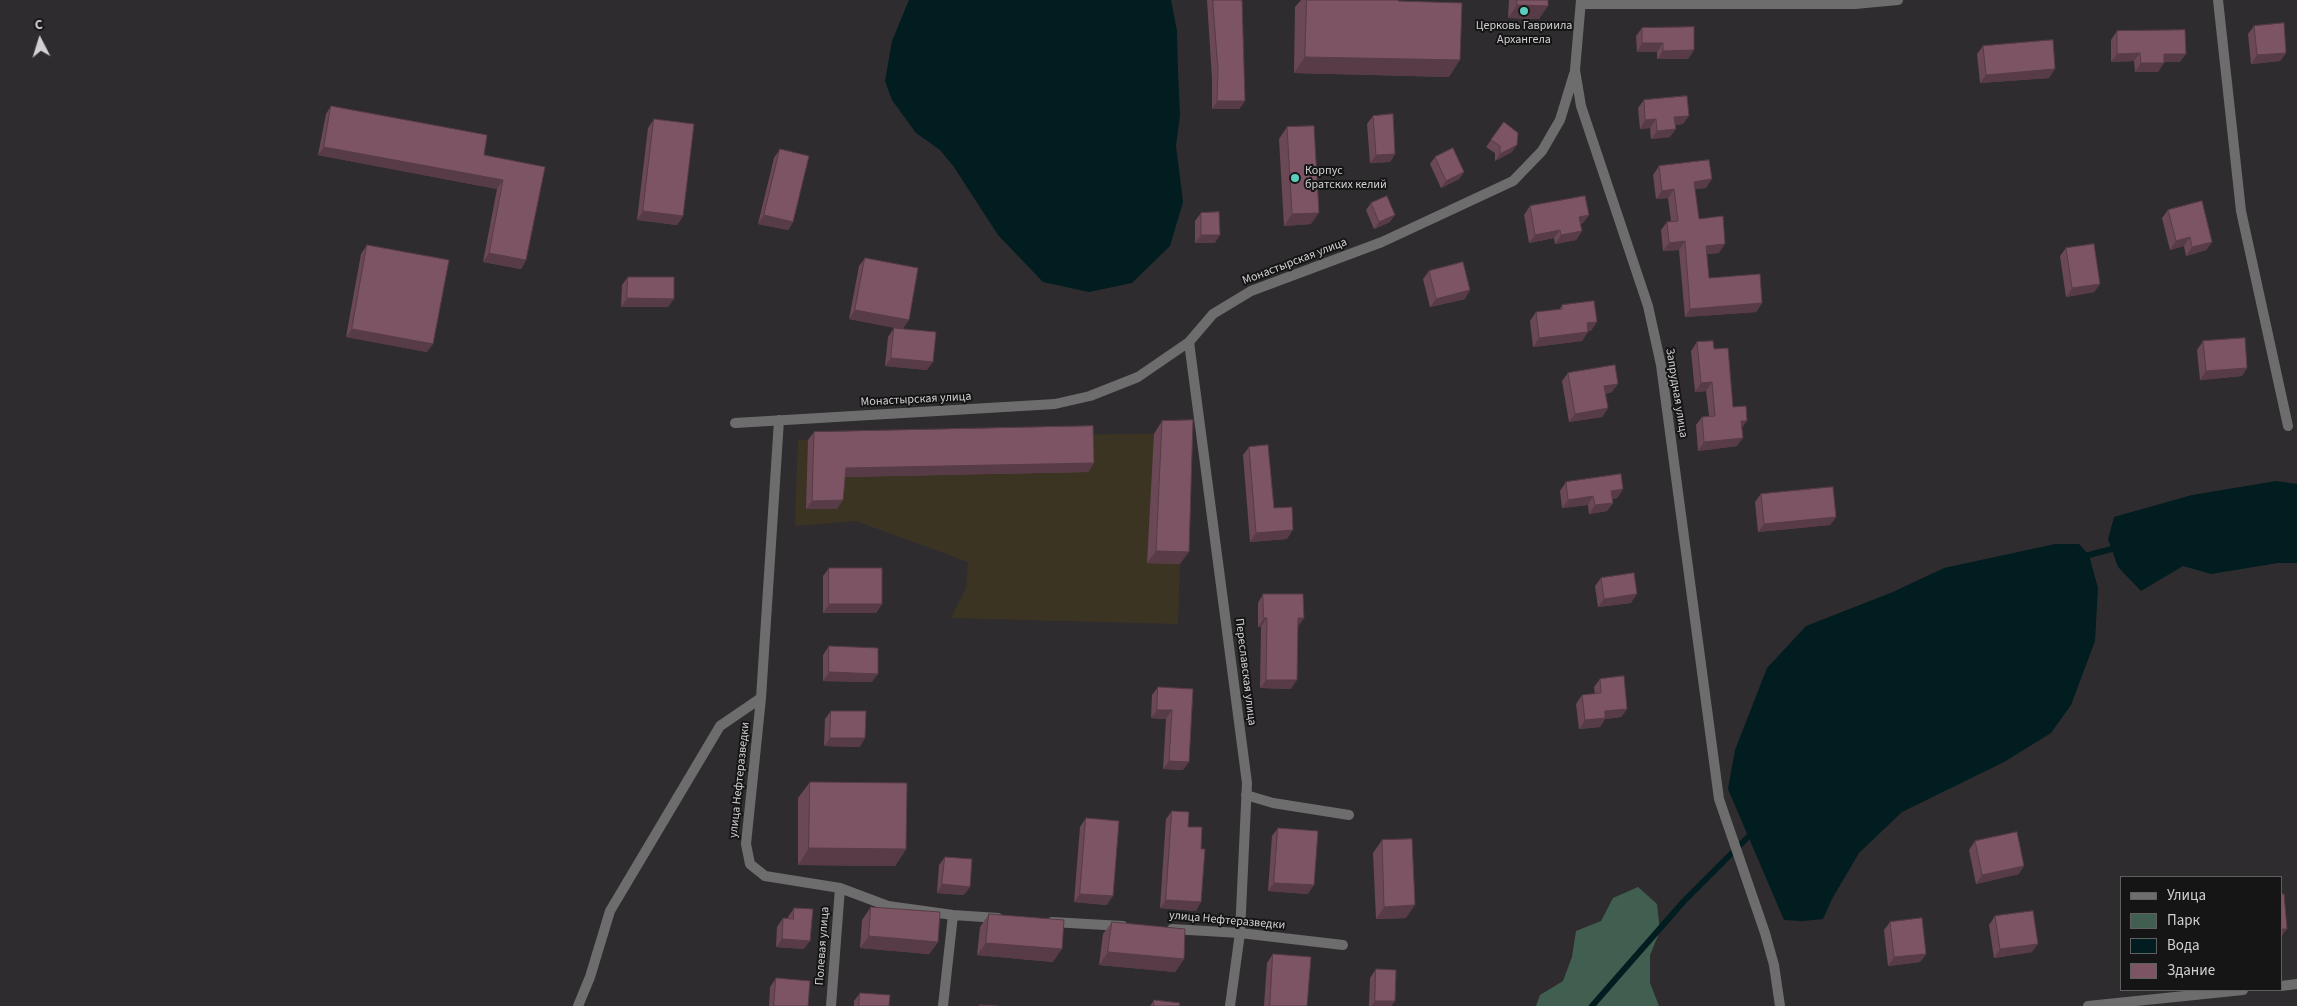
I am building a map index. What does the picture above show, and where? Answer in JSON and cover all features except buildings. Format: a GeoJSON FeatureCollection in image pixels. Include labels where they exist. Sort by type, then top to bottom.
{"type":"FeatureCollection","features":[{"type":"Feature","properties":{"kind":"street"},"geometry":{"type":"LineString","coordinates":[[1581,2],[1855,4],[1898,0]]}},
{"type":"Feature","properties":{"kind":"street"},"geometry":{"type":"LineString","coordinates":[[2218,0],[2241,211],[2288,426]]}},
{"type":"Feature","properties":{"kind":"street","name":"Запрудная улица"},"geometry":{"type":"LineString","coordinates":[[1581,2],[1575,70],[1581,106],[1648,306],[1661,365],[1718,799],[1742,864],[1771,955],[1780,1006]]}},
{"type":"Feature","properties":{"kind":"street","name":"Монастырская улица"},"geometry":{"type":"LineString","coordinates":[[735,423],[1054,404],[1090,396],[1138,377],[1189,342],[1213,314],[1251,291],[1382,242],[1513,181],[1542,151],[1560,120],[1575,70]]}},
{"type":"Feature","properties":{"kind":"street","name":"Переславская улица"},"geometry":{"type":"LineString","coordinates":[[1189,342],[1247,783],[1240,933],[1230,1006]]}},
{"type":"Feature","properties":{"kind":"street"},"geometry":{"type":"LineString","coordinates":[[761,698],[779,420]]}},
{"type":"Feature","properties":{"kind":"street","name":"улица Нефтеразведки"},"geometry":{"type":"LineString","coordinates":[[761,698],[746,844],[750,864],[766,876],[840,888],[888,906],[953,915],[1012,919]]}},
{"type":"Feature","properties":{"kind":"street","name":"улица Нефтеразведки"},"geometry":{"type":"LineString","coordinates":[[578,1006],[590,977],[610,911],[720,726],[761,698]]}},
{"type":"Feature","properties":{"kind":"street"},"geometry":{"type":"LineString","coordinates":[[1246,795],[1273,804],[1349,815]]}},
{"type":"Feature","properties":{"kind":"street","name":"Полевая улица"},"geometry":{"type":"LineString","coordinates":[[831,1006],[840,888]]}},
{"type":"Feature","properties":{"kind":"street"},"geometry":{"type":"LineString","coordinates":[[943,1006],[953,915]]}},
{"type":"Feature","properties":{"kind":"street"},"geometry":{"type":"LineString","coordinates":[[1042,921],[1131,926]]}},
{"type":"Feature","properties":{"kind":"street","name":"улица Нефтеразведки"},"geometry":{"type":"LineString","coordinates":[[1161,928],[1240,933],[1344,945]]}},
{"type":"Feature","properties":{"kind":"street"},"geometry":{"type":"LineString","coordinates":[[2282,986],[2297,984]]}},
{"type":"Feature","properties":{"kind":"street"},"geometry":{"type":"LineString","coordinates":[[2088,1006],[2233,991]]}},
{"type":"Feature","properties":{"kind":"shaded area"},"geometry":{"type":"Polygon","coordinates":[[[1184,433],[1178,624],[951,618],[966,588],[968,562],[856,521],[795,526],[798,440],[1184,433]]]}},
{"type":"Feature","properties":{"kind":"green space"},"geometry":{"type":"Polygon","coordinates":[[[1638,887],[1657,904],[1660,931],[1650,955],[1650,983],[1659,1006],[1536,1006],[1540,995],[1563,981],[1572,957],[1576,931],[1601,921],[1613,898],[1638,887]]]}},
{"type":"Feature","properties":{"kind":"water"},"geometry":{"type":"Polygon","coordinates":[[[909,0],[1171,0],[1177,31],[1180,115],[1176,146],[1183,202],[1170,246],[1132,283],[1089,292],[1043,282],[998,235],[954,167],[940,150],[916,133],[892,100],[885,81],[892,41],[909,0]]]}},
{"type":"Feature","properties":{"kind":"water"},"geometry":{"type":"Polygon","coordinates":[[[2276,481],[2297,484],[2297,563],[2278,563],[2211,574],[2183,566],[2141,591],[2118,567],[2108,539],[2114,517],[2192,495],[2276,481]]]}},
{"type":"Feature","properties":{"kind":"water"},"geometry":{"type":"Polygon","coordinates":[[[2055,544],[2079,544],[2089,555],[2098,588],[2095,641],[2071,705],[2051,733],[2004,762],[1902,812],[1859,853],[1832,899],[1823,919],[1784,920],[1728,789],[1735,750],[1767,668],[1806,626],[1893,592],[1944,568],[2055,544]]]}},
{"type":"Feature","properties":{"kind":"waterway"},"geometry":{"type":"LineString","coordinates":[[2082,560],[2089,555],[2119,547]]}},
{"type":"Feature","properties":{"kind":"waterway"},"geometry":{"type":"LineString","coordinates":[[1592,1006],[1684,901],[1755,830]]}},
{"type":"Feature","properties":{"kind":"place","name":"Церковь Гавриила Архангела"},"geometry":{"type":"Point","coordinates":[1524,11]}},
{"type":"Feature","properties":{"kind":"place","name":"Корпус братских келий"},"geometry":{"type":"Point","coordinates":[1295,178]}}]}
